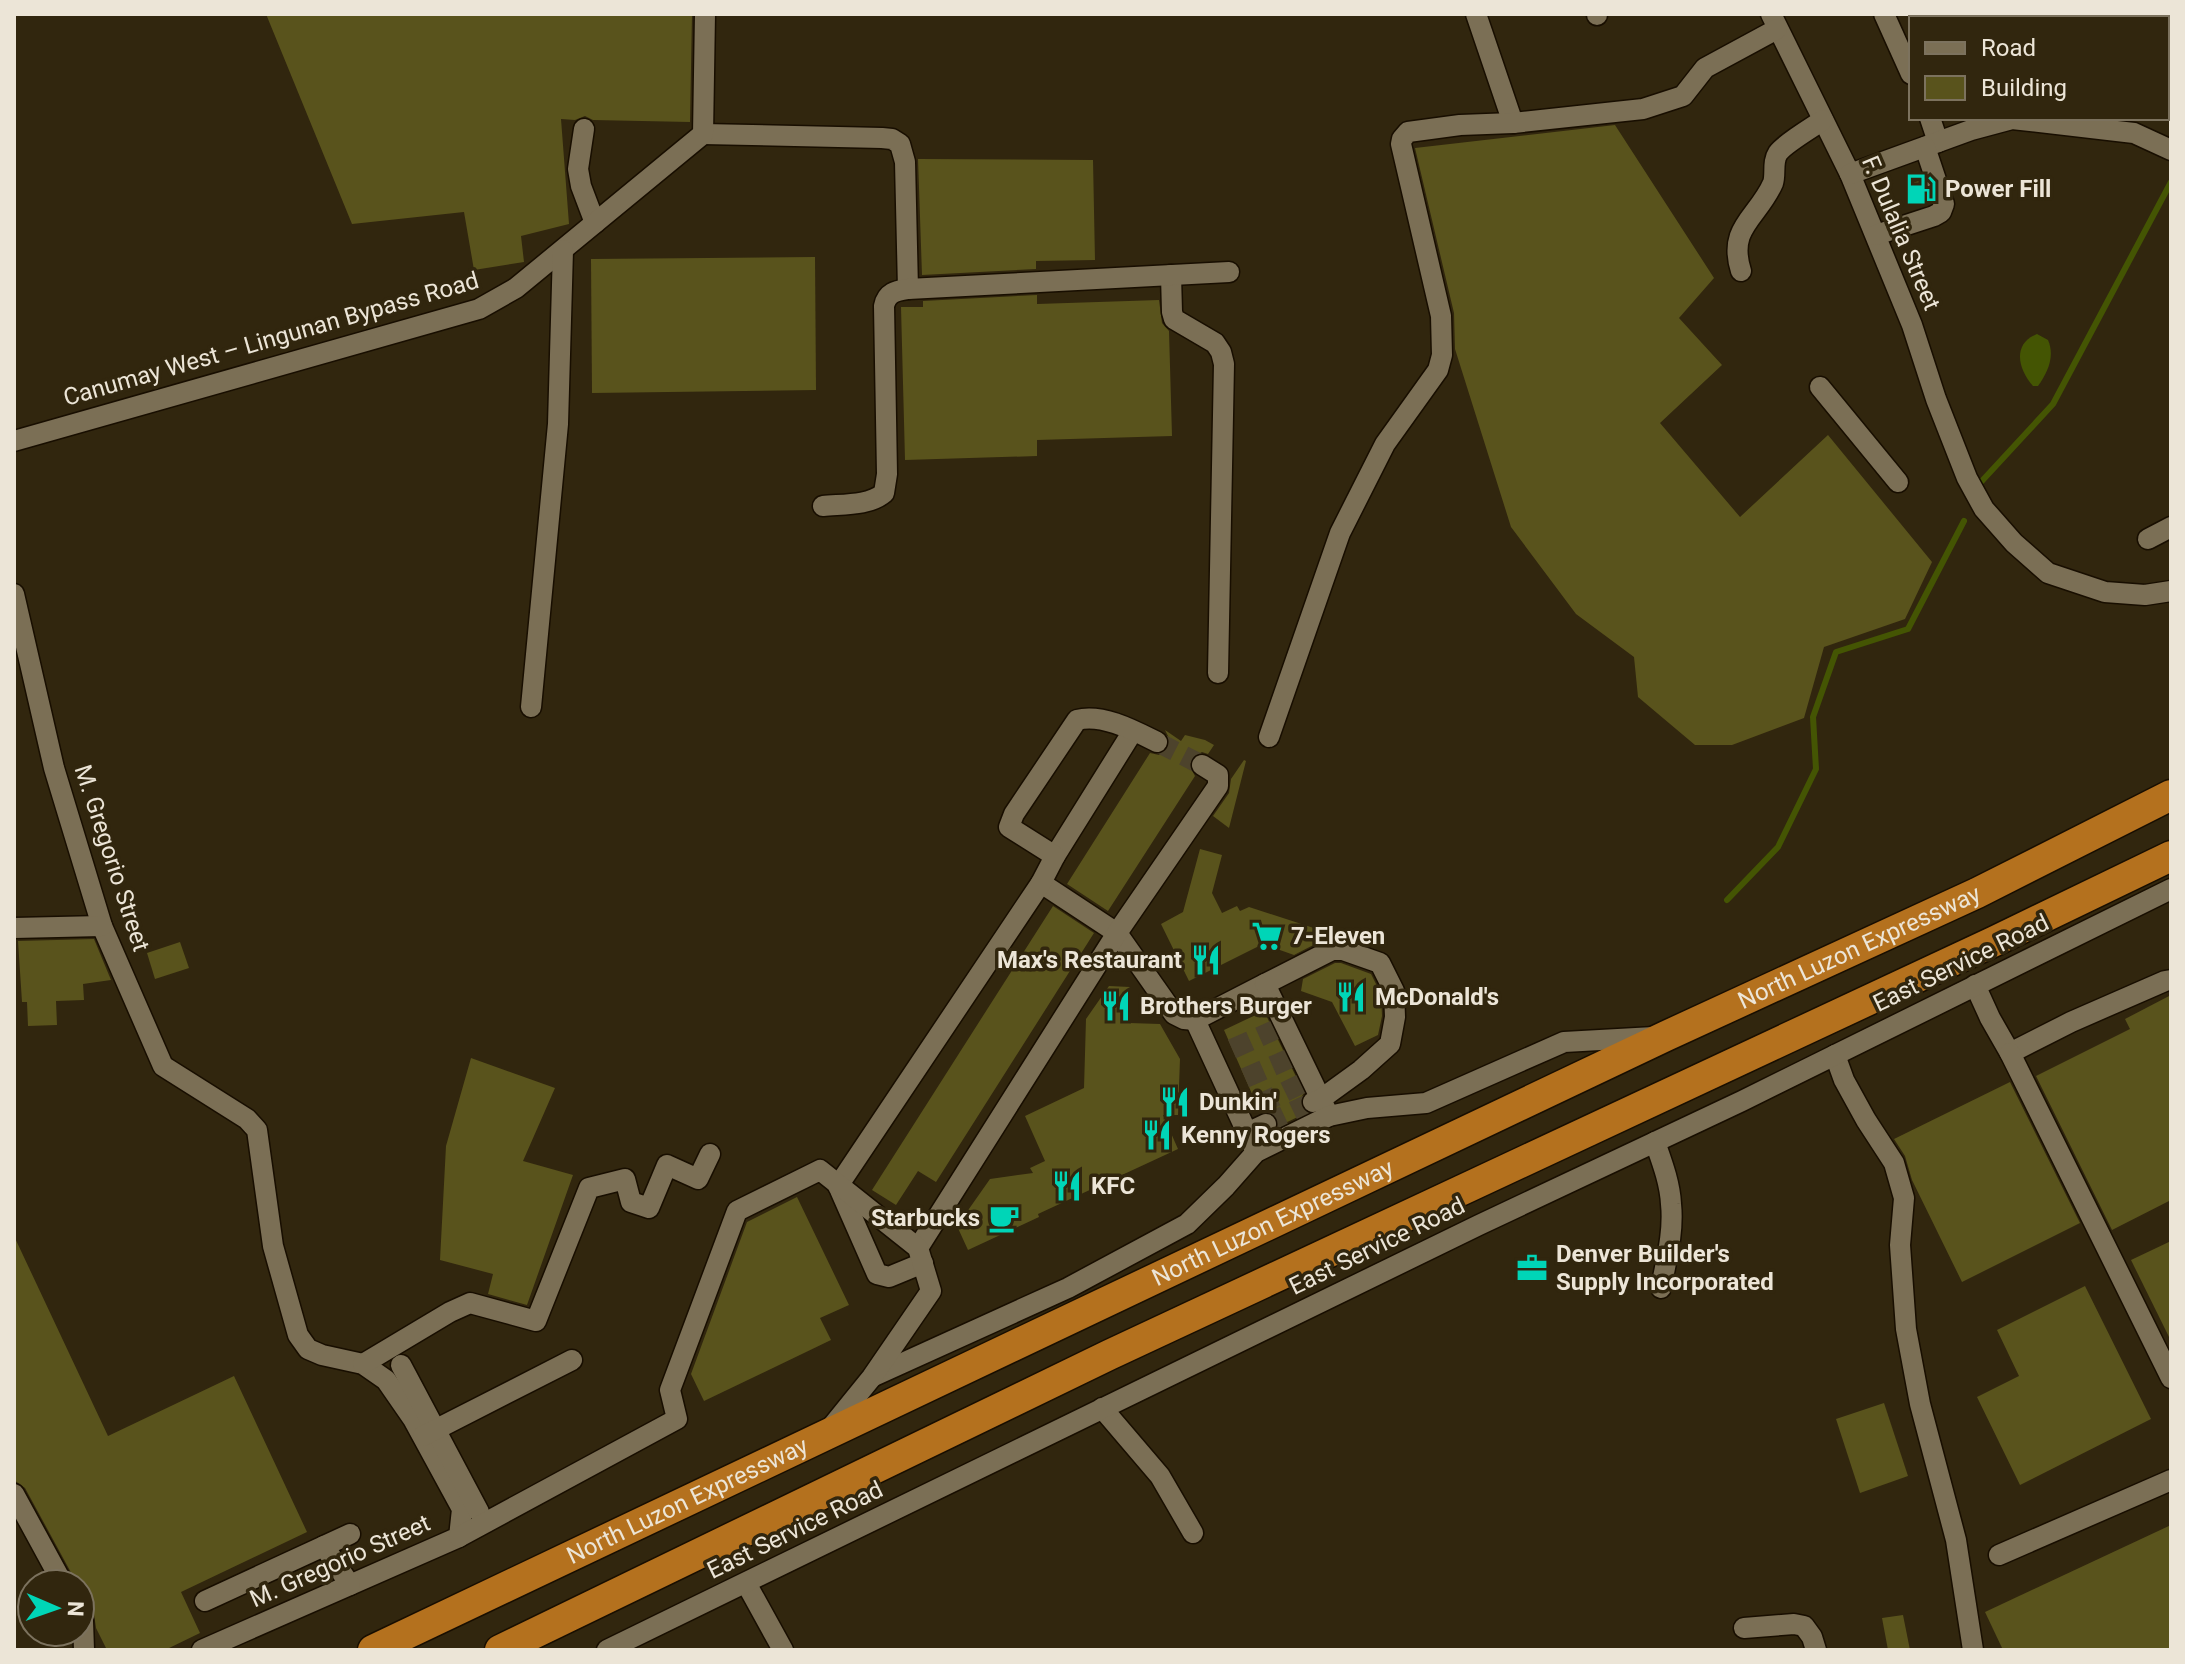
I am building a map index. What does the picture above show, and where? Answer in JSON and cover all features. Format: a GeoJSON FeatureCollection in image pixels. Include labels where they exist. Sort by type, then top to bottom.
{"type":"FeatureCollection","features":[{"type":"Feature","properties":{"kind":"highway","name":"North Luzon Expressway"},"geometry":{"type":"LineString","coordinates":[[373,1650],[1666,1036],[1977,893],[2171,795]]}},
{"type":"Feature","properties":{"kind":"highway"},"geometry":{"type":"LineString","coordinates":[[500,1650],[1109,1355],[1981,948],[2171,856]]}},
{"type":"Feature","properties":{"kind":"street"},"geometry":{"type":"LineString","coordinates":[[705,14],[703,134],[882,138],[900,144],[905,162],[908,289]]}},
{"type":"Feature","properties":{"kind":"street"},"geometry":{"type":"LineString","coordinates":[[1476,14],[1513,123]]}},
{"type":"Feature","properties":{"kind":"street"},"geometry":{"type":"LineString","coordinates":[[1884,14],[1909,70]]}},
{"type":"Feature","properties":{"kind":"street"},"geometry":{"type":"LineString","coordinates":[[1269,737],[1340,533],[1385,444],[1438,370],[1442,355],[1441,316],[1402,139],[1408,132],[1460,125],[1513,123],[1643,109],[1683,96],[1705,68],[1774,21]]}},
{"type":"Feature","properties":{"kind":"street","name":"F. Dulalia Street"},"geometry":{"type":"LineString","coordinates":[[1774,21],[1850,174],[1912,325],[1936,399],[1967,478],[1984,509],[2014,543],[2048,573],[2105,592],[2145,595],[2171,591]]}},
{"type":"Feature","properties":{"kind":"street"},"geometry":{"type":"LineString","coordinates":[[1741,271],[1736,255],[1739,235],[1774,181],[1779,152],[1823,120]]}},
{"type":"Feature","properties":{"kind":"street"},"geometry":{"type":"LineString","coordinates":[[1876,235],[1941,212],[1944,204],[1930,120]]}},
{"type":"Feature","properties":{"kind":"street"},"geometry":{"type":"LineString","coordinates":[[1850,174],[1971,130],[2008,120]]}},
{"type":"Feature","properties":{"kind":"street"},"geometry":{"type":"LineString","coordinates":[[2021,120],[2134,133],[2171,150]]}},
{"type":"Feature","properties":{"kind":"street"},"geometry":{"type":"LineString","coordinates":[[584,129],[578,169],[595,223]]}},
{"type":"Feature","properties":{"kind":"street","name":"Canumay West – Lingunan Bypass Road"},"geometry":{"type":"LineString","coordinates":[[14,441],[479,309],[516,288],[703,134]]}},
{"type":"Feature","properties":{"kind":"street"},"geometry":{"type":"LineString","coordinates":[[531,707],[558,424],[563,250]]}},
{"type":"Feature","properties":{"kind":"street"},"geometry":{"type":"LineString","coordinates":[[823,506],[869,501],[878,499],[884,493],[887,474],[884,306],[890,294],[908,289],[1229,272]]}},
{"type":"Feature","properties":{"kind":"street"},"geometry":{"type":"LineString","coordinates":[[1171,275],[1174,319],[1215,343],[1224,364],[1218,673]]}},
{"type":"Feature","properties":{"kind":"street"},"geometry":{"type":"LineString","coordinates":[[1820,387],[1898,482]]}},
{"type":"Feature","properties":{"kind":"street"},"geometry":{"type":"LineString","coordinates":[[2148,539],[2171,527]]}},
{"type":"Feature","properties":{"kind":"street","name":"M. Gregorio Street"},"geometry":{"type":"LineString","coordinates":[[14,595],[54,768],[102,926],[163,1066],[247,1119],[257,1130],[273,1246],[298,1335],[308,1349],[363,1364],[386,1380],[413,1419],[430,1433],[462,1509],[459,1537],[202,1650]]}},
{"type":"Feature","properties":{"kind":"street"},"geometry":{"type":"LineString","coordinates":[[1055,856],[1009,827],[1014,814],[1078,719],[1104,721],[1157,742]]}},
{"type":"Feature","properties":{"kind":"street"},"geometry":{"type":"LineString","coordinates":[[838,1186],[1041,883],[1133,731]]}},
{"type":"Feature","properties":{"kind":"street"},"geometry":{"type":"LineString","coordinates":[[838,1186],[877,1274],[889,1277],[920,1255],[1117,933],[1218,786],[1218,775],[1202,765]]}},
{"type":"Feature","properties":{"kind":"street"},"geometry":{"type":"LineString","coordinates":[[872,1377],[1068,1288],[1187,1224],[1256,1152],[1321,1106],[1390,1044],[1395,1017],[1394,991],[1380,963],[1357,953],[1332,950],[1195,1020],[1184,1019],[1174,1014],[1117,933],[1041,883]]}},
{"type":"Feature","properties":{"kind":"street","name":"East Service Road"},"geometry":{"type":"LineString","coordinates":[[607,1650],[2171,889]]}},
{"type":"Feature","properties":{"kind":"street"},"geometry":{"type":"LineString","coordinates":[[14,928],[102,926]]}},
{"type":"Feature","properties":{"kind":"street"},"geometry":{"type":"LineString","coordinates":[[2010,1053],[2071,1022],[2171,980]]}},
{"type":"Feature","properties":{"kind":"street"},"geometry":{"type":"LineString","coordinates":[[1265,984],[1321,1106]]}},
{"type":"Feature","properties":{"kind":"street"},"geometry":{"type":"LineString","coordinates":[[1975,985],[2171,1378]]}},
{"type":"Feature","properties":{"kind":"street"},"geometry":{"type":"LineString","coordinates":[[1195,1020],[1225,1084],[1252,1119],[1256,1152]]}},
{"type":"Feature","properties":{"kind":"street"},"geometry":{"type":"LineString","coordinates":[[1321,1106],[1367,1108],[1426,1103],[1564,1042],[1666,1036]]}},
{"type":"Feature","properties":{"kind":"street"},"geometry":{"type":"LineString","coordinates":[[1213,1058],[1232,1049]]}},
{"type":"Feature","properties":{"kind":"street"},"geometry":{"type":"LineString","coordinates":[[1835,1055],[1844,1080],[1894,1163],[1904,1198],[1900,1245],[1906,1329],[1920,1404],[1956,1540],[1973,1650]]}},
{"type":"Feature","properties":{"kind":"street"},"geometry":{"type":"LineString","coordinates":[[1225,1084],[1245,1078]]}},
{"type":"Feature","properties":{"kind":"street"},"geometry":{"type":"LineString","coordinates":[[1655,1142],[1672,1205],[1661,1288]]}},
{"type":"Feature","properties":{"kind":"street"},"geometry":{"type":"LineString","coordinates":[[363,1364],[450,1312],[472,1303],[536,1321],[589,1188],[625,1179],[631,1202],[649,1208],[667,1165],[698,1179],[710,1154]]}},
{"type":"Feature","properties":{"kind":"street"},"geometry":{"type":"LineString","coordinates":[[459,1537],[677,1419],[670,1390],[737,1211],[820,1170],[920,1255],[931,1291],[872,1377],[824,1436]]}},
{"type":"Feature","properties":{"kind":"street"},"geometry":{"type":"LineString","coordinates":[[430,1433],[572,1360]]}},
{"type":"Feature","properties":{"kind":"street"},"geometry":{"type":"LineString","coordinates":[[401,1365],[430,1433],[479,1512]]}},
{"type":"Feature","properties":{"kind":"street"},"geometry":{"type":"LineString","coordinates":[[1102,1408],[1160,1476],[1193,1533]]}},
{"type":"Feature","properties":{"kind":"street"},"geometry":{"type":"LineString","coordinates":[[1999,1555],[2171,1480]]}},
{"type":"Feature","properties":{"kind":"street"},"geometry":{"type":"LineString","coordinates":[[14,1494],[54,1568]]}},
{"type":"Feature","properties":{"kind":"street"},"geometry":{"type":"LineString","coordinates":[[205,1601],[350,1534]]}},
{"type":"Feature","properties":{"kind":"street"},"geometry":{"type":"LineString","coordinates":[[324,1546],[350,1585]]}},
{"type":"Feature","properties":{"kind":"street"},"geometry":{"type":"LineString","coordinates":[[746,1583],[783,1650]]}},
{"type":"Feature","properties":{"kind":"street"},"geometry":{"type":"LineString","coordinates":[[1744,1628],[1804,1626],[1816,1650]]}},
{"type":"Feature","properties":{"kind":"shaded area"},"geometry":{"type":"Polygon","coordinates":[[[2037,334],[2048,340],[2051,358],[2042,381],[2038,386],[2033,386],[2024,372],[2020,357],[2024,344],[2037,334]]]}},
{"type":"Feature","properties":{"kind":"building"},"geometry":{"type":"Polygon","coordinates":[[[266,14],[692,14],[690,122],[593,120],[585,116],[575,120],[561,119],[569,224],[521,236],[524,262],[474,270],[464,212],[352,224],[266,14]]]}},
{"type":"Feature","properties":{"kind":"building"},"geometry":{"type":"Polygon","coordinates":[[[1615,125],[1714,278],[1679,318],[1722,365],[1660,423],[1740,517],[1828,435],[1932,562],[1905,619],[1824,647],[1804,718],[1732,745],[1695,745],[1638,697],[1634,657],[1576,614],[1511,527],[1455,349],[1454,313],[1415,148],[1615,125]]]}},
{"type":"Feature","properties":{"kind":"building"},"geometry":{"type":"Polygon","coordinates":[[[918,159],[1093,160],[1095,260],[1036,261],[1036,269],[922,275],[918,159]]]}},
{"type":"Feature","properties":{"kind":"building","name":"Power Fill"},"geometry":{"type":"Polygon","coordinates":[[[1922,180],[1928,197],[1911,202],[1906,185],[1922,180]]]}},
{"type":"Feature","properties":{"kind":"building"},"geometry":{"type":"Polygon","coordinates":[[[815,257],[816,390],[592,393],[591,259],[815,257]]]}},
{"type":"Feature","properties":{"kind":"building"},"geometry":{"type":"Polygon","coordinates":[[[1037,295],[1037,304],[1159,300],[1162,323],[1169,331],[1172,436],[1037,440],[1037,456],[905,460],[901,307],[923,307],[923,301],[1037,295]]]}},
{"type":"Feature","properties":{"kind":"building"},"geometry":{"type":"Polygon","coordinates":[[[1165,730],[1181,741],[1185,735],[1214,745],[1208,754],[1202,752],[1191,758],[1189,765],[1195,776],[1108,911],[1067,884],[1150,753],[1159,755],[1168,748],[1170,740],[1165,730]]]}},
{"type":"Feature","properties":{"kind":"building"},"geometry":{"type":"Polygon","coordinates":[[[1244,760],[1229,828],[1213,816],[1229,793],[1231,779],[1244,760]]]}},
{"type":"Feature","properties":{"kind":"building"},"geometry":{"type":"Polygon","coordinates":[[[1200,849],[1222,855],[1212,893],[1222,913],[1237,906],[1240,911],[1249,907],[1326,932],[1323,940],[1294,955],[1263,944],[1189,981],[1161,924],[1183,912],[1200,849]]]}},
{"type":"Feature","properties":{"kind":"building"},"geometry":{"type":"Polygon","coordinates":[[[1053,906],[1094,933],[936,1182],[918,1171],[896,1205],[872,1190],[1053,906]]]}},
{"type":"Feature","properties":{"kind":"building"},"geometry":{"type":"Polygon","coordinates":[[[94,939],[111,980],[83,984],[84,1000],[56,1001],[57,1025],[28,1026],[27,1002],[22,1002],[18,941],[94,939]]]}},
{"type":"Feature","properties":{"kind":"building"},"geometry":{"type":"Polygon","coordinates":[[[180,942],[189,968],[155,979],[147,953],[180,942]]]}},
{"type":"Feature","properties":{"kind":"building","name":"McDonald's"},"geometry":{"type":"Polygon","coordinates":[[[1335,963],[1371,974],[1381,994],[1382,1016],[1378,1035],[1355,1046],[1332,1002],[1301,991],[1303,979],[1335,963]]]}},
{"type":"Feature","properties":{"kind":"building"},"geometry":{"type":"Polygon","coordinates":[[[1109,986],[1130,987],[1129,1023],[1160,1024],[1180,1059],[1178,1115],[1163,1115],[1178,1149],[968,1250],[957,1226],[990,1179],[1033,1173],[1030,1168],[1045,1161],[1025,1116],[1084,1088],[1086,1019],[1109,986]]]}},
{"type":"Feature","properties":{"kind":"building"},"geometry":{"type":"Polygon","coordinates":[[[2171,995],[2171,1200],[2112,1230],[2036,1076],[2130,1029],[2125,1019],[2171,995]]]}},
{"type":"Feature","properties":{"kind":"building"},"geometry":{"type":"Polygon","coordinates":[[[1264,1011],[1304,1093],[1300,1099],[1306,1113],[1279,1126],[1274,1114],[1260,1112],[1224,1030],[1264,1011]]]}},
{"type":"Feature","properties":{"kind":"building"},"geometry":{"type":"Polygon","coordinates":[[[471,1058],[555,1088],[523,1161],[573,1175],[527,1305],[488,1294],[493,1274],[440,1260],[446,1146],[471,1058]]]}},
{"type":"Feature","properties":{"kind":"building"},"geometry":{"type":"Polygon","coordinates":[[[2010,1082],[2080,1223],[1962,1282],[1912,1180],[1905,1156],[1894,1139],[2010,1082]]]}},
{"type":"Feature","properties":{"kind":"building"},"geometry":{"type":"Polygon","coordinates":[[[797,1197],[849,1305],[820,1318],[831,1340],[704,1401],[691,1374],[747,1222],[797,1197]]]}},
{"type":"Feature","properties":{"kind":"building"},"geometry":{"type":"Polygon","coordinates":[[[14,1236],[108,1436],[234,1376],[307,1532],[181,1592],[200,1633],[165,1650],[107,1650],[96,1628],[96,1568],[69,1568],[25,1488],[14,1480],[14,1236]]]}},
{"type":"Feature","properties":{"kind":"building"},"geometry":{"type":"Polygon","coordinates":[[[2171,1241],[2171,1341],[2131,1260],[2171,1241]]]}},
{"type":"Feature","properties":{"kind":"building"},"geometry":{"type":"Polygon","coordinates":[[[2085,1286],[2151,1419],[2020,1485],[1977,1397],[2019,1376],[1997,1330],[2085,1286]]]}},
{"type":"Feature","properties":{"kind":"building"},"geometry":{"type":"Polygon","coordinates":[[[1884,1403],[1908,1476],[1860,1493],[1836,1419],[1884,1403]]]}},
{"type":"Feature","properties":{"kind":"building"},"geometry":{"type":"Polygon","coordinates":[[[2171,1525],[2171,1650],[2003,1650],[1985,1612],[2171,1525]]]}},
{"type":"Feature","properties":{"kind":"building"},"geometry":{"type":"Polygon","coordinates":[[[1903,1615],[1910,1650],[1888,1650],[1882,1618],[1903,1615]]]}},
{"type":"Feature","properties":{"kind":"waterway"},"geometry":{"type":"LineString","coordinates":[[1981,482],[2053,404],[2171,182]]}},
{"type":"Feature","properties":{"kind":"waterway"},"geometry":{"type":"LineString","coordinates":[[1727,900],[1778,847],[1816,769],[1813,717],[1836,652],[1908,629],[1964,521]]}},
{"type":"Feature","properties":{"kind":"tunnel"},"geometry":{"type":"LineString","coordinates":[[1157,742],[1202,765]]}},
{"type":"Feature","properties":{"kind":"tunnel"},"geometry":{"type":"LineString","coordinates":[[1232,1049],[1279,1028]]}},
{"type":"Feature","properties":{"kind":"tunnel"},"geometry":{"type":"LineString","coordinates":[[1245,1078],[1293,1057]]}},
{"type":"Feature","properties":{"kind":"tunnel"},"geometry":{"type":"LineString","coordinates":[[1258,1105],[1303,1083]]}},
{"type":"Feature","properties":{"kind":"tunnel"},"geometry":{"type":"LineString","coordinates":[[1266,1124],[1313,1102]]}},
{"type":"Feature","properties":{"kind":"place","name":"Power Fill"},"geometry":{"type":"Point","coordinates":[1921,189]}},
{"type":"Feature","properties":{"kind":"place","name":"7-Eleven"},"geometry":{"type":"Point","coordinates":[1267,936]}},
{"type":"Feature","properties":{"kind":"place","name":"Max's Restaurant"},"geometry":{"type":"Point","coordinates":[1206,960]}},
{"type":"Feature","properties":{"kind":"place","name":"McDonald's"},"geometry":{"type":"Point","coordinates":[1351,997]}},
{"type":"Feature","properties":{"kind":"place","name":"Brothers Burger"},"geometry":{"type":"Point","coordinates":[1116,1006]}},
{"type":"Feature","properties":{"kind":"place","name":"Dunkin'"},"geometry":{"type":"Point","coordinates":[1175,1102]}},
{"type":"Feature","properties":{"kind":"place","name":"Kenny Rogers"},"geometry":{"type":"Point","coordinates":[1157,1135]}},
{"type":"Feature","properties":{"kind":"place","name":"KFC"},"geometry":{"type":"Point","coordinates":[1067,1186]}},
{"type":"Feature","properties":{"kind":"place","name":"Starbucks"},"geometry":{"type":"Point","coordinates":[1004,1218]}},
{"type":"Feature","properties":{"kind":"place","name":"Denver Builder's Supply Incorporated"},"geometry":{"type":"Point","coordinates":[1532,1268]}}]}
